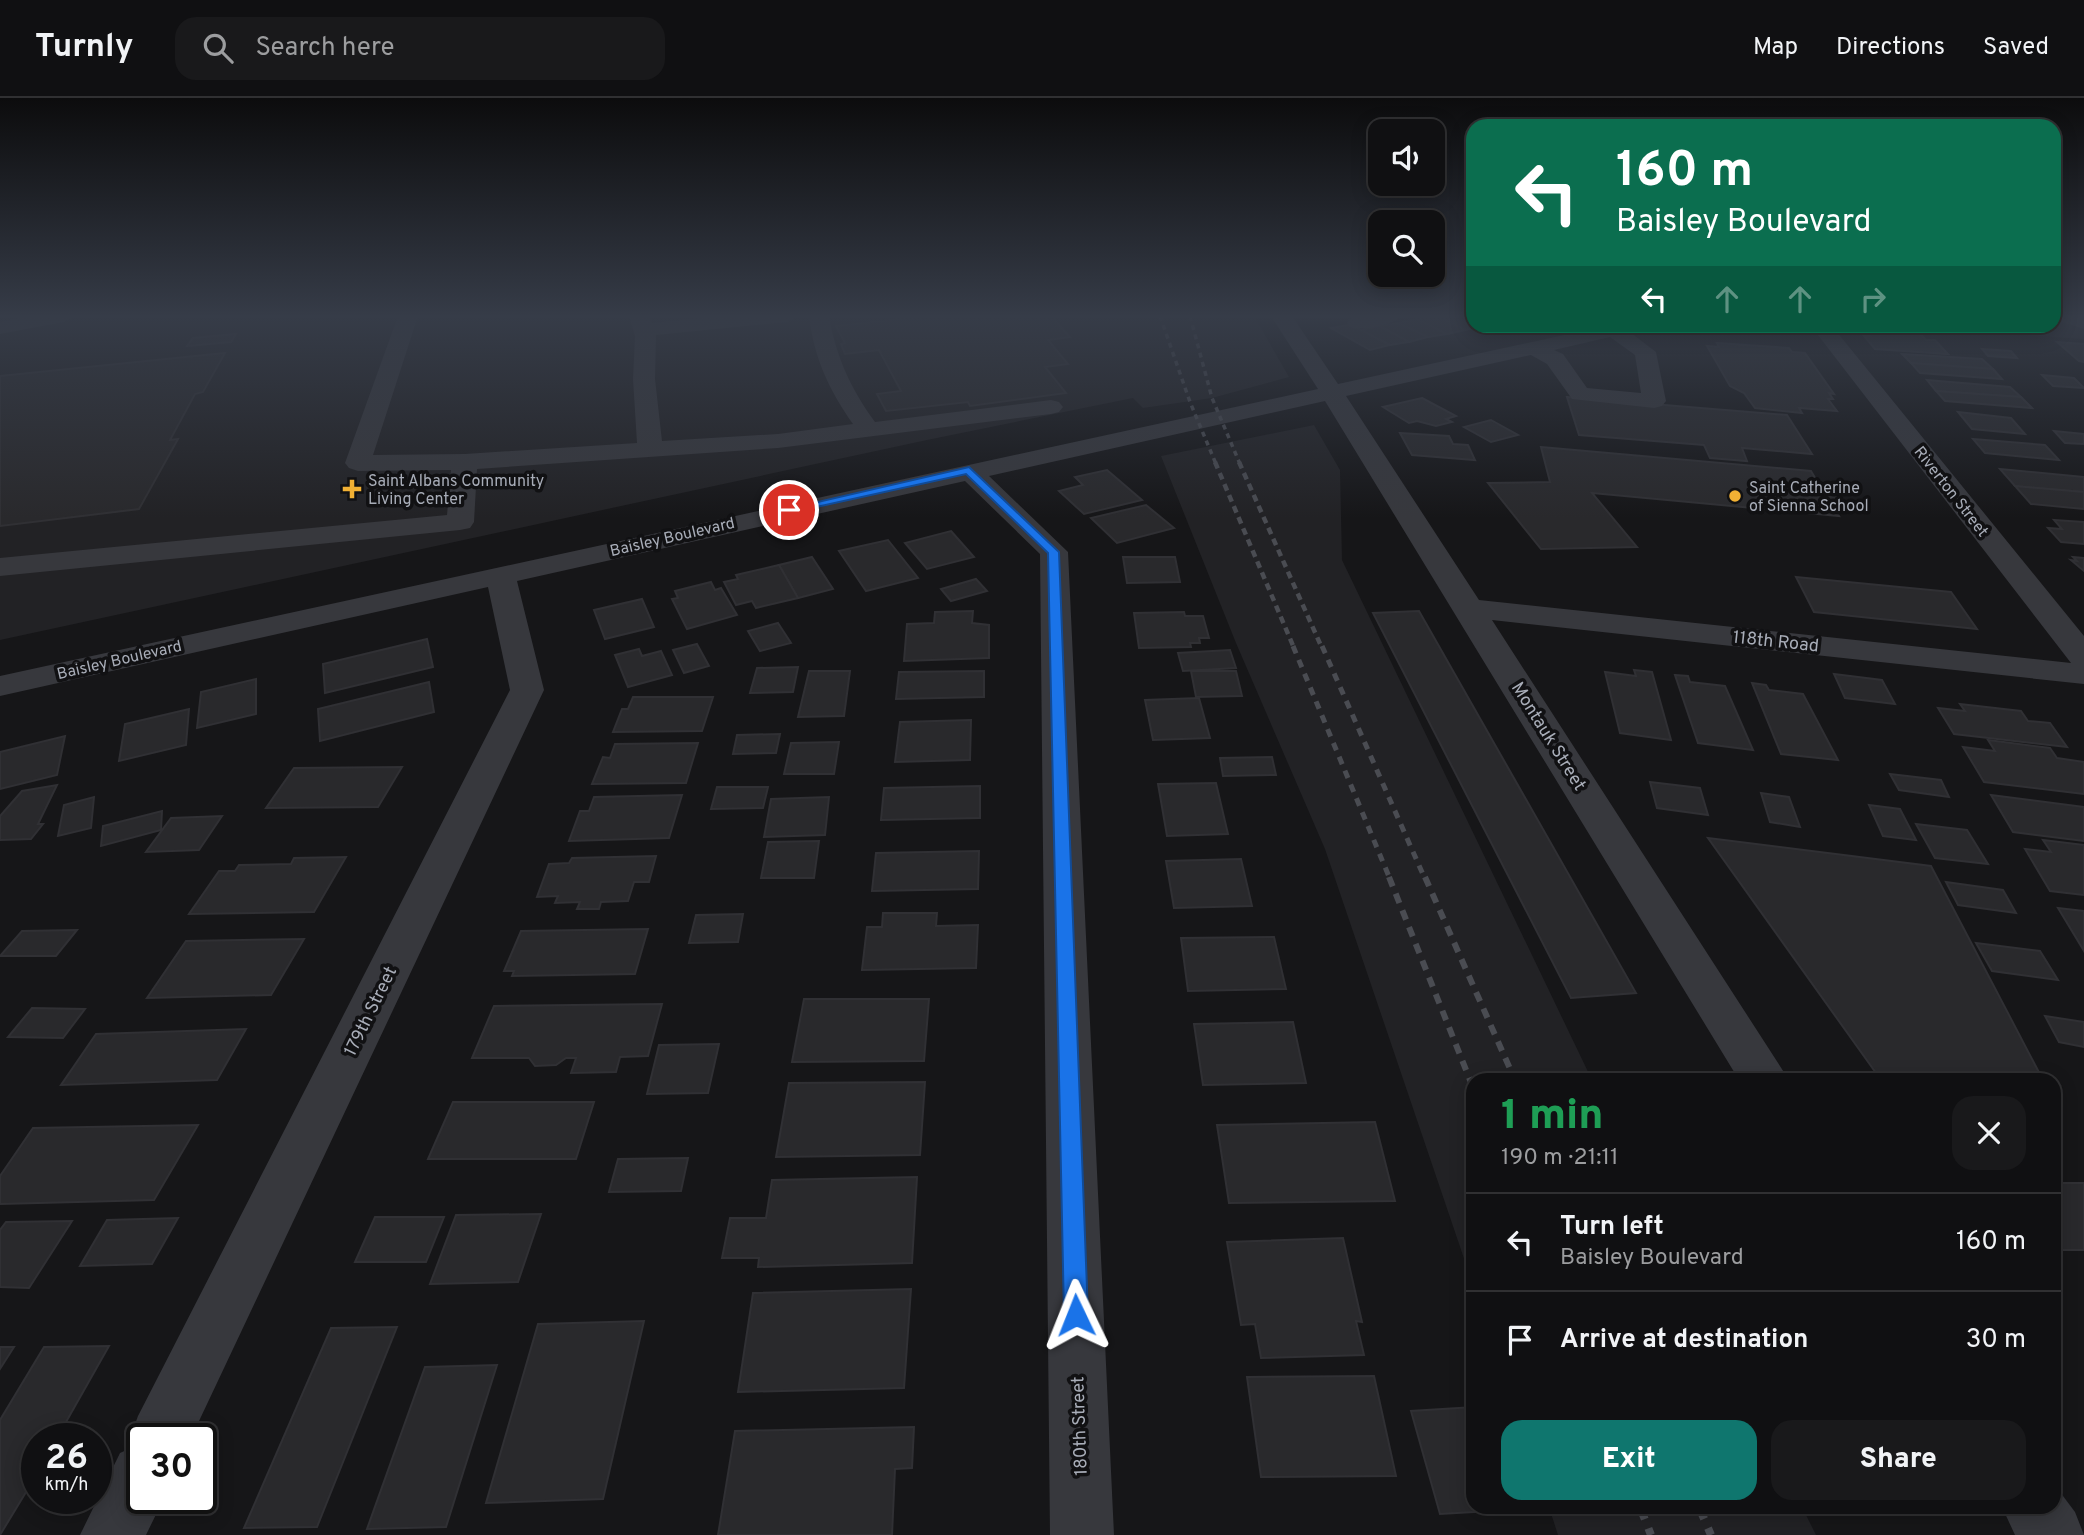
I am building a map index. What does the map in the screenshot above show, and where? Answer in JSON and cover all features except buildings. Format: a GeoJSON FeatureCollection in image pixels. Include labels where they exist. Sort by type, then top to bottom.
{"type":"FeatureCollection","features":[{"type":"Feature","properties":{"kind":"street"},"geometry":{"type":"LineString","coordinates":[[385,383],[358,463],[466,462],[778,440],[1051,407]]}},
{"type":"Feature","properties":{"kind":"street"},"geometry":{"type":"LineString","coordinates":[[643,383],[650,447]]}},
{"type":"Feature","properties":{"kind":"street"},"geometry":{"type":"LineString","coordinates":[[837,383],[869,430]]}},
{"type":"Feature","properties":{"kind":"street","name":"Montauk Street"},"geometry":{"type":"LineString","coordinates":[[1324,383],[1761,1073]]}},
{"type":"Feature","properties":{"kind":"street","name":"Baisley Boulevard"},"geometry":{"type":"LineString","coordinates":[[0,686],[1377,383]]}},
{"type":"Feature","properties":{"kind":"street"},"geometry":{"type":"LineString","coordinates":[[1572,383],[1580,394],[1654,401],[1651,383]]}},
{"type":"Feature","properties":{"kind":"street","name":"Riverton Street"},"geometry":{"type":"LineString","coordinates":[[1866,383],[2084,657]]}},
{"type":"Feature","properties":{"kind":"street"},"geometry":{"type":"LineString","coordinates":[[0,567],[460,522],[466,462]]}},
{"type":"Feature","properties":{"kind":"street","name":"180th Street"},"geometry":{"type":"LineString","coordinates":[[969,471],[1054,552],[1082,1535]]}},
{"type":"Feature","properties":{"kind":"street","name":"179th Street"},"geometry":{"type":"LineString","coordinates":[[167,1423],[527,690],[500,574]]}},
{"type":"Feature","properties":{"kind":"street","name":"118th Road"},"geometry":{"type":"LineString","coordinates":[[1469,608],[2084,674]]}},
{"type":"Feature","properties":{"kind":"street"},"geometry":{"type":"LineString","coordinates":[[112,1535],[126,1507]]}},
{"type":"Feature","properties":{"kind":"street"},"geometry":{"type":"LineString","coordinates":[[2038,1514],[2052,1535]]}},
{"type":"Feature","properties":{"kind":"shaded area","name":"Saint Albans Community Living Center"},"geometry":{"type":"Polygon","coordinates":[[[0,383],[1267,383],[1212,398],[1143,408],[1133,398],[0,640],[0,383]]]}},
{"type":"Feature","properties":{"kind":"shaded area"},"geometry":{"type":"Polygon","coordinates":[[[1314,425],[1340,470],[1342,560],[1589,1073],[1466,1073],[1466,1264],[1325,849],[1236,643],[1161,456],[1314,425]]]}},
{"type":"Feature","properties":{"kind":"shaded area"},"geometry":{"type":"Polygon","coordinates":[[[1551,1514],[1806,1514],[1816,1535],[1558,1535],[1551,1514]]]}},
{"type":"Feature","properties":{"kind":"railway"},"geometry":{"type":"LineString","coordinates":[[1183,383],[1216,464]]}},
{"type":"Feature","properties":{"kind":"railway"},"geometry":{"type":"LineString","coordinates":[[1208,383],[1240,464]]}},
{"type":"Feature","properties":{"kind":"railway"},"geometry":{"type":"LineString","coordinates":[[1215,462],[1294,648]]}},
{"type":"Feature","properties":{"kind":"railway"},"geometry":{"type":"LineString","coordinates":[[1239,462],[1322,648]]}},
{"type":"Feature","properties":{"kind":"railway"},"geometry":{"type":"LineString","coordinates":[[1293,646],[1390,879]]}},
{"type":"Feature","properties":{"kind":"railway"},"geometry":{"type":"LineString","coordinates":[[1322,646],[1425,879]]}},
{"type":"Feature","properties":{"kind":"railway"},"geometry":{"type":"LineString","coordinates":[[1389,877],[1467,1073]]}},
{"type":"Feature","properties":{"kind":"railway"},"geometry":{"type":"LineString","coordinates":[[1425,877],[1512,1073]]}},
{"type":"Feature","properties":{"kind":"railway"},"geometry":{"type":"LineString","coordinates":[[1643,1514],[1651,1535]]}},
{"type":"Feature","properties":{"kind":"railway"},"geometry":{"type":"LineString","coordinates":[[1702,1514],[1711,1535]]}},
{"type":"Feature","properties":{"kind":"place","name":"Saint Albans Community Living Center"},"geometry":{"type":"Point","coordinates":[352,489]}},
{"type":"Feature","properties":{"kind":"place","name":"Saint Catherine of Sienna School"},"geometry":{"type":"Point","coordinates":[1735,496]}},
{"type":"Feature","properties":{"kind":"route"},"geometry":{"type":"LineString","coordinates":[[789,510],[969,471],[1054,552],[1076,1315]]}}]}
